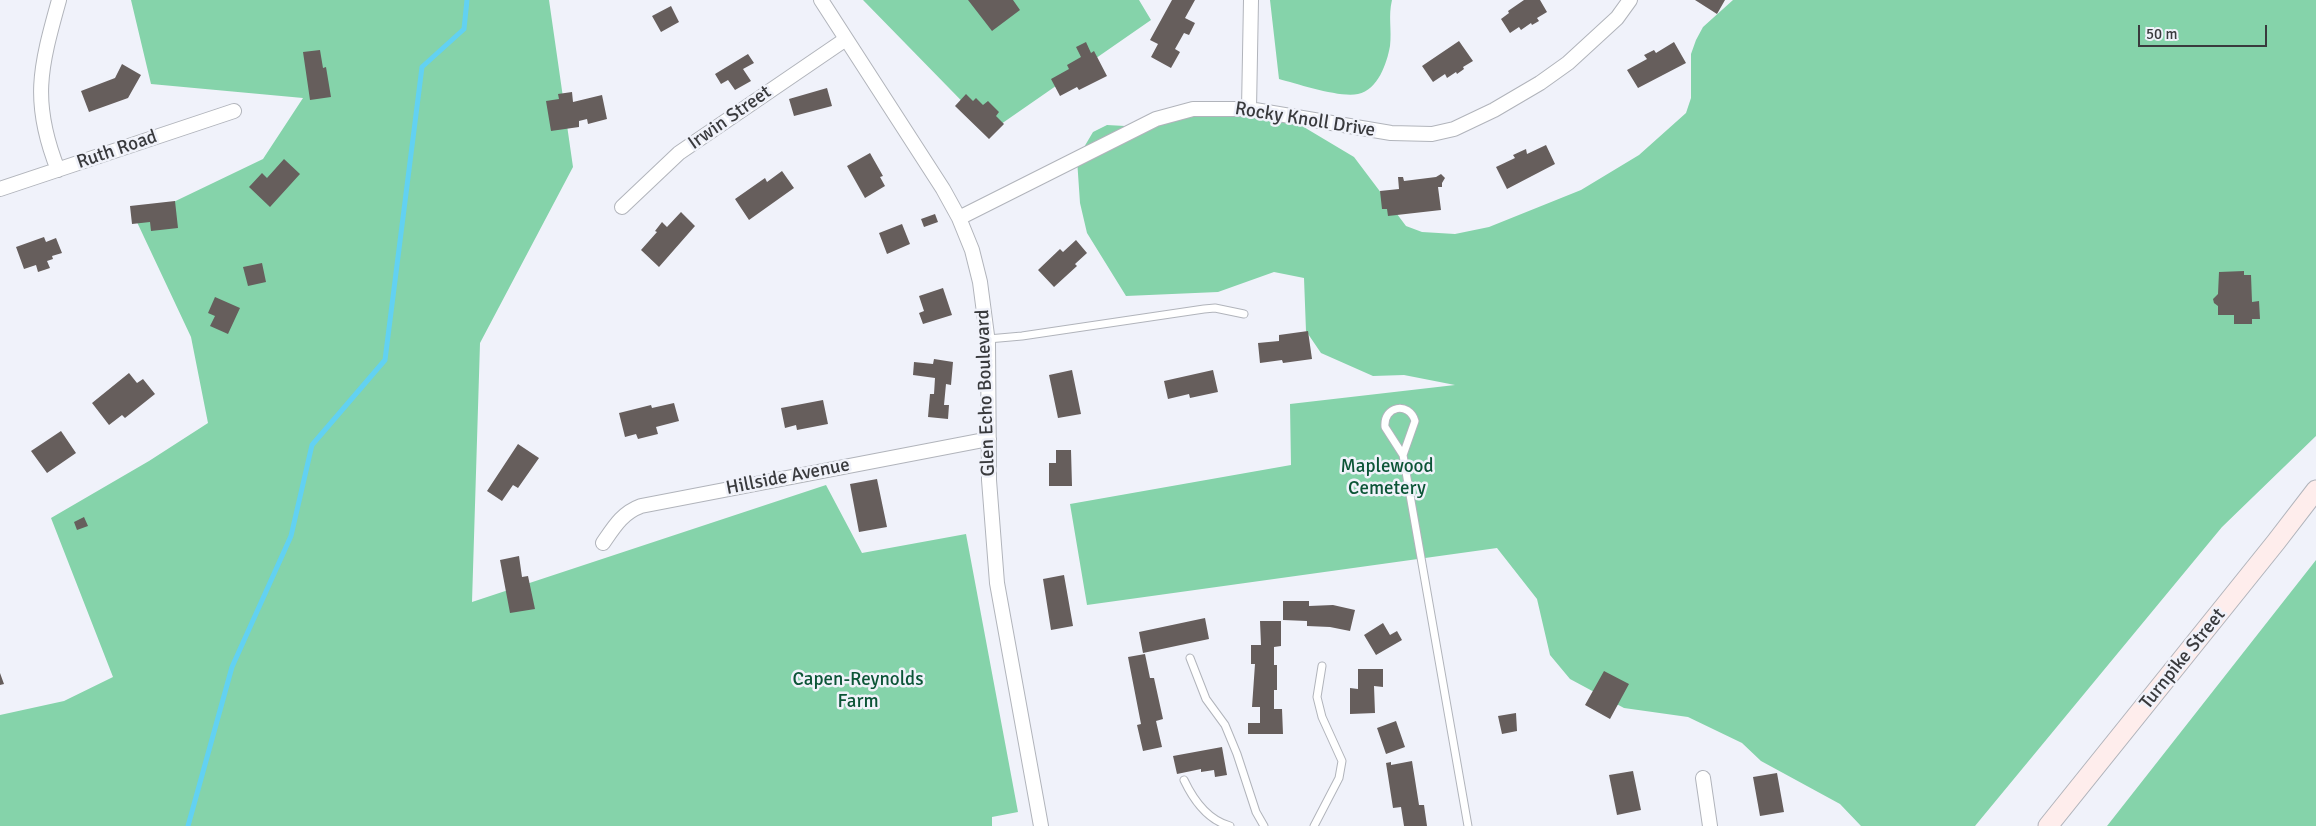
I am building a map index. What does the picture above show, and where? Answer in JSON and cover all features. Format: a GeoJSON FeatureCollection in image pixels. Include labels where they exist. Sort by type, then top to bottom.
{"type":"FeatureCollection","features":[{"type":"Feature","properties":{"kind":"main road","name":"Turnpike Street"},"geometry":{"type":"LineString","coordinates":[[2048,826],[2316,490]]}},
{"type":"Feature","properties":{"kind":"street"},"geometry":{"type":"LineString","coordinates":[[58,170],[46,140],[40,108],[41,77],[46,44],[59,0]]}},
{"type":"Feature","properties":{"kind":"street","name":"Glen Echo Boulevard"},"geometry":{"type":"LineString","coordinates":[[821,0],[943,189],[959,218],[972,250],[980,282],[988,339],[991,523],[997,583],[1041,826]]}},
{"type":"Feature","properties":{"kind":"street"},"geometry":{"type":"LineString","coordinates":[[1249,109],[1251,0]]}},
{"type":"Feature","properties":{"kind":"street","name":"Rocky Knoll Drive"},"geometry":{"type":"LineString","coordinates":[[959,218],[1156,119],[1193,109],[1249,109],[1391,134],[1432,134],[1454,129],[1494,110],[1568,63],[1617,18],[1630,0]]}},
{"type":"Feature","properties":{"kind":"street","name":"Irwin Street"},"geometry":{"type":"LineString","coordinates":[[622,207],[679,153],[846,39]]}},
{"type":"Feature","properties":{"kind":"street","name":"Ruth Road"},"geometry":{"type":"LineString","coordinates":[[0,190],[234,111]]}},
{"type":"Feature","properties":{"kind":"street","name":"Hillside Avenue"},"geometry":{"type":"LineString","coordinates":[[603,543],[622,517],[631,510],[641,506],[989,439]]}},
{"type":"Feature","properties":{"kind":"street"},"geometry":{"type":"LineString","coordinates":[[1703,778],[1710,826]]}},
{"type":"Feature","properties":{"kind":"lane"},"geometry":{"type":"LineString","coordinates":[[988,339],[1022,336],[1204,309],[1215,308],[1244,314]]}},
{"type":"Feature","properties":{"kind":"lane"},"geometry":{"type":"LineString","coordinates":[[1403,455],[1415,421],[1411,412],[1397,408],[1388,413],[1384,422],[1385,427],[1403,455],[1468,826]]}},
{"type":"Feature","properties":{"kind":"lane"},"geometry":{"type":"LineString","coordinates":[[1190,658],[1206,699],[1224,725],[1238,754],[1256,812],[1264,826]]}},
{"type":"Feature","properties":{"kind":"lane"},"geometry":{"type":"LineString","coordinates":[[1314,826],[1339,778],[1342,761],[1322,717],[1317,697],[1322,666]]}},
{"type":"Feature","properties":{"kind":"lane"},"geometry":{"type":"LineString","coordinates":[[1184,780],[1192,796],[1202,808],[1214,818],[1230,826]]}},
{"type":"Feature","properties":{"kind":"green space","name":"Capen-Reynolds Farm"},"geometry":{"type":"Polygon","coordinates":[[[131,0],[549,0],[573,167],[480,343],[472,602],[826,485],[862,553],[966,534],[1018,812],[992,817],[992,826],[0,826],[0,715],[64,701],[113,677],[51,518],[149,461],[208,423],[191,337],[136,220],[263,159],[303,98],[151,84],[131,0]]]}},
{"type":"Feature","properties":{"kind":"green space"},"geometry":{"type":"Polygon","coordinates":[[[863,0],[1139,0],[1151,20],[991,131],[863,0]]]}},
{"type":"Feature","properties":{"kind":"green space"},"geometry":{"type":"Polygon","coordinates":[[[1270,0],[1392,0],[1390,46],[1384,68],[1376,82],[1365,91],[1350,95],[1319,90],[1279,79],[1270,0]]]}},
{"type":"Feature","properties":{"kind":"green space","name":"Maplewood Cemetery"},"geometry":{"type":"Polygon","coordinates":[[[1733,0],[2316,0],[2316,436],[2222,527],[1975,826],[1861,826],[1840,804],[1761,761],[1742,743],[1688,717],[1624,708],[1570,679],[1550,655],[1537,599],[1497,548],[1087,605],[1070,504],[1291,465],[1290,404],[1455,385],[1404,375],[1373,376],[1321,353],[1306,331],[1304,278],[1274,272],[1218,292],[1126,296],[1087,233],[1080,203],[1077,159],[1093,132],[1107,125],[1125,126],[1230,112],[1282,114],[1354,157],[1406,226],[1422,232],[1455,234],[1489,227],[1581,190],[1639,155],[1686,113],[1691,98],[1691,54],[1696,40],[1703,27],[1733,0]]]}},
{"type":"Feature","properties":{"kind":"green space"},"geometry":{"type":"Polygon","coordinates":[[[2316,560],[2316,826],[2107,826],[2316,560]]]}},
{"type":"Feature","properties":{"kind":"building"},"geometry":{"type":"Polygon","coordinates":[[[968,0],[1013,0],[1020,10],[992,31],[968,0]]]}},
{"type":"Feature","properties":{"kind":"building"},"geometry":{"type":"Polygon","coordinates":[[[1172,0],[1195,0],[1185,18],[1195,23],[1189,35],[1184,33],[1175,49],[1180,52],[1171,68],[1151,57],[1158,44],[1150,40],[1172,0]]]}},
{"type":"Feature","properties":{"kind":"building"},"geometry":{"type":"Polygon","coordinates":[[[1524,0],[1540,0],[1547,12],[1537,18],[1539,21],[1532,25],[1531,23],[1521,30],[1519,27],[1510,33],[1501,19],[1509,13],[1508,11],[1524,0]]]}},
{"type":"Feature","properties":{"kind":"building"},"geometry":{"type":"Polygon","coordinates":[[[1695,0],[1725,0],[1717,14],[1695,0]]]}},
{"type":"Feature","properties":{"kind":"building"},"geometry":{"type":"Polygon","coordinates":[[[671,6],[679,22],[661,32],[652,16],[671,6]]]}},
{"type":"Feature","properties":{"kind":"building"},"geometry":{"type":"Polygon","coordinates":[[[1459,41],[1473,61],[1463,67],[1464,69],[1457,74],[1456,72],[1447,78],[1445,74],[1433,82],[1422,66],[1459,41]]]}},
{"type":"Feature","properties":{"kind":"building"},"geometry":{"type":"Polygon","coordinates":[[[1086,42],[1091,53],[1094,51],[1107,76],[1079,90],[1077,87],[1060,96],[1051,79],[1069,69],[1067,65],[1081,57],[1076,47],[1086,42]]]}},
{"type":"Feature","properties":{"kind":"building"},"geometry":{"type":"Polygon","coordinates":[[[1674,42],[1686,63],[1638,88],[1627,70],[1647,59],[1644,55],[1654,50],[1656,53],[1674,42]]]}},
{"type":"Feature","properties":{"kind":"building"},"geometry":{"type":"Polygon","coordinates":[[[320,50],[323,68],[326,67],[331,97],[310,100],[303,52],[320,50]]]}},
{"type":"Feature","properties":{"kind":"building"},"geometry":{"type":"Polygon","coordinates":[[[748,54],[754,63],[743,69],[751,81],[735,90],[728,80],[721,84],[715,74],[748,54]]]}},
{"type":"Feature","properties":{"kind":"building"},"geometry":{"type":"Polygon","coordinates":[[[122,64],[141,75],[128,98],[89,112],[81,91],[115,78],[122,64]]]}},
{"type":"Feature","properties":{"kind":"building"},"geometry":{"type":"Polygon","coordinates":[[[827,88],[832,106],[794,116],[789,99],[827,88]]]}},
{"type":"Feature","properties":{"kind":"building"},"geometry":{"type":"Polygon","coordinates":[[[572,92],[573,102],[602,95],[607,119],[588,124],[587,119],[579,121],[579,127],[551,131],[546,101],[559,99],[558,94],[572,92]]]}},
{"type":"Feature","properties":{"kind":"building"},"geometry":{"type":"Polygon","coordinates":[[[966,94],[973,101],[976,98],[983,105],[988,101],[999,112],[996,116],[1004,124],[989,139],[955,106],[966,94]]]}},
{"type":"Feature","properties":{"kind":"building"},"geometry":{"type":"Polygon","coordinates":[[[1546,145],[1555,164],[1507,189],[1496,167],[1515,158],[1513,155],[1526,149],[1527,154],[1546,145]]]}},
{"type":"Feature","properties":{"kind":"building"},"geometry":{"type":"Polygon","coordinates":[[[870,153],[883,176],[880,177],[885,186],[865,198],[847,166],[870,153]]]}},
{"type":"Feature","properties":{"kind":"building"},"geometry":{"type":"Polygon","coordinates":[[[284,159],[300,174],[270,207],[249,187],[262,173],[267,178],[284,159]]]}},
{"type":"Feature","properties":{"kind":"building"},"geometry":{"type":"Polygon","coordinates":[[[782,171],[794,188],[749,220],[735,199],[765,178],[767,182],[782,171]]]}},
{"type":"Feature","properties":{"kind":"building"},"geometry":{"type":"Polygon","coordinates":[[[1441,174],[1445,178],[1442,187],[1438,187],[1441,210],[1388,216],[1387,209],[1382,209],[1380,191],[1399,189],[1398,177],[1403,177],[1404,181],[1436,177],[1441,174]]]}},
{"type":"Feature","properties":{"kind":"building"},"geometry":{"type":"Polygon","coordinates":[[[175,201],[178,228],[151,231],[150,222],[132,224],[130,206],[175,201]]]}},
{"type":"Feature","properties":{"kind":"building"},"geometry":{"type":"Polygon","coordinates":[[[681,212],[695,226],[659,267],[641,250],[657,232],[655,231],[662,222],[667,227],[681,212]]]}},
{"type":"Feature","properties":{"kind":"building"},"geometry":{"type":"Polygon","coordinates":[[[935,214],[938,222],[924,227],[921,219],[935,214]]]}},
{"type":"Feature","properties":{"kind":"building"},"geometry":{"type":"Polygon","coordinates":[[[902,224],[910,244],[887,254],[879,233],[902,224]]]}},
{"type":"Feature","properties":{"kind":"building"},"geometry":{"type":"Polygon","coordinates":[[[44,237],[46,242],[56,238],[62,253],[52,256],[53,259],[47,261],[50,268],[38,272],[36,265],[24,269],[16,247],[44,237]]]}},
{"type":"Feature","properties":{"kind":"building"},"geometry":{"type":"Polygon","coordinates":[[[1076,240],[1087,253],[1075,264],[1077,266],[1054,287],[1038,270],[1060,249],[1063,252],[1076,240]]]}},
{"type":"Feature","properties":{"kind":"building"},"geometry":{"type":"Polygon","coordinates":[[[262,263],[266,282],[248,286],[243,267],[262,263]]]}},
{"type":"Feature","properties":{"kind":"building"},"geometry":{"type":"Polygon","coordinates":[[[2244,271],[2244,275],[2251,275],[2252,302],[2259,301],[2260,319],[2252,319],[2252,324],[2234,324],[2234,315],[2218,315],[2218,306],[2214,303],[2213,299],[2218,294],[2219,272],[2244,271]]]}},
{"type":"Feature","properties":{"kind":"building"},"geometry":{"type":"Polygon","coordinates":[[[943,288],[952,315],[923,324],[919,313],[924,311],[919,296],[943,288]]]}},
{"type":"Feature","properties":{"kind":"building"},"geometry":{"type":"Polygon","coordinates":[[[215,297],[240,308],[228,334],[210,326],[215,316],[208,313],[215,297]]]}},
{"type":"Feature","properties":{"kind":"building"},"geometry":{"type":"Polygon","coordinates":[[[1308,331],[1312,359],[1283,363],[1282,360],[1260,363],[1258,343],[1279,341],[1279,335],[1308,331]]]}},
{"type":"Feature","properties":{"kind":"building"},"geometry":{"type":"Polygon","coordinates":[[[934,359],[953,362],[951,385],[946,384],[944,405],[949,405],[948,419],[928,417],[930,394],[934,394],[935,378],[913,375],[914,362],[933,364],[934,359]]]}},
{"type":"Feature","properties":{"kind":"building"},"geometry":{"type":"Polygon","coordinates":[[[1072,370],[1081,414],[1058,418],[1049,375],[1072,370]]]}},
{"type":"Feature","properties":{"kind":"building"},"geometry":{"type":"Polygon","coordinates":[[[1213,370],[1218,392],[1190,398],[1189,394],[1168,399],[1164,381],[1213,370]]]}},
{"type":"Feature","properties":{"kind":"building"},"geometry":{"type":"Polygon","coordinates":[[[129,373],[137,383],[143,379],[155,394],[125,418],[122,415],[109,425],[92,403],[129,373]]]}},
{"type":"Feature","properties":{"kind":"building"},"geometry":{"type":"Polygon","coordinates":[[[823,400],[828,424],[797,430],[796,425],[785,428],[781,408],[823,400]]]}},
{"type":"Feature","properties":{"kind":"building"},"geometry":{"type":"Polygon","coordinates":[[[674,403],[679,421],[656,427],[658,434],[638,439],[636,434],[625,437],[619,413],[651,405],[652,408],[674,403]]]}},
{"type":"Feature","properties":{"kind":"building"},"geometry":{"type":"Polygon","coordinates":[[[61,431],[76,453],[47,473],[31,451],[61,431]]]}},
{"type":"Feature","properties":{"kind":"building"},"geometry":{"type":"Polygon","coordinates":[[[518,444],[539,458],[518,488],[513,485],[502,501],[487,491],[518,444]]]}},
{"type":"Feature","properties":{"kind":"building"},"geometry":{"type":"Polygon","coordinates":[[[1056,450],[1071,450],[1072,486],[1049,486],[1049,463],[1056,463],[1056,450]]]}},
{"type":"Feature","properties":{"kind":"building"},"geometry":{"type":"Polygon","coordinates":[[[877,479],[887,527],[859,532],[850,484],[877,479]]]}},
{"type":"Feature","properties":{"kind":"building"},"geometry":{"type":"Polygon","coordinates":[[[84,517],[88,526],[77,530],[74,522],[84,517]]]}},
{"type":"Feature","properties":{"kind":"building"},"geometry":{"type":"Polygon","coordinates":[[[519,556],[522,577],[528,576],[535,609],[510,613],[500,560],[519,556]]]}},
{"type":"Feature","properties":{"kind":"building"},"geometry":{"type":"Polygon","coordinates":[[[1064,575],[1073,626],[1051,630],[1043,579],[1064,575]]]}},
{"type":"Feature","properties":{"kind":"building"},"geometry":{"type":"Polygon","coordinates":[[[1283,601],[1309,601],[1309,606],[1333,605],[1355,610],[1350,631],[1330,627],[1307,626],[1307,621],[1283,620],[1283,601]]]}},
{"type":"Feature","properties":{"kind":"building"},"geometry":{"type":"Polygon","coordinates":[[[1205,618],[1209,639],[1143,653],[1139,632],[1205,618]]]}},
{"type":"Feature","properties":{"kind":"building"},"geometry":{"type":"Polygon","coordinates":[[[1260,621],[1281,621],[1281,646],[1274,647],[1274,665],[1277,665],[1277,690],[1274,690],[1274,709],[1282,709],[1283,734],[1248,734],[1248,723],[1260,723],[1260,707],[1252,707],[1255,664],[1251,664],[1251,645],[1261,645],[1260,621]]]}},
{"type":"Feature","properties":{"kind":"building"},"geometry":{"type":"Polygon","coordinates":[[[1383,623],[1390,635],[1397,631],[1402,640],[1376,655],[1364,635],[1383,623]]]}},
{"type":"Feature","properties":{"kind":"building"},"geometry":{"type":"Polygon","coordinates":[[[1145,654],[1150,678],[1154,678],[1163,719],[1156,721],[1162,747],[1143,751],[1137,725],[1141,724],[1128,657],[1145,654]]]}},
{"type":"Feature","properties":{"kind":"building"},"geometry":{"type":"Polygon","coordinates":[[[1358,669],[1383,669],[1383,687],[1374,686],[1375,713],[1350,714],[1350,688],[1358,689],[1358,669]]]}},
{"type":"Feature","properties":{"kind":"building"},"geometry":{"type":"Polygon","coordinates":[[[1604,671],[1629,684],[1610,719],[1585,705],[1604,671]]]}},
{"type":"Feature","properties":{"kind":"building"},"geometry":{"type":"Polygon","coordinates":[[[0,673],[4,684],[0,685],[0,673]]]}},
{"type":"Feature","properties":{"kind":"building"},"geometry":{"type":"Polygon","coordinates":[[[1516,713],[1517,731],[1502,734],[1498,716],[1516,713]]]}},
{"type":"Feature","properties":{"kind":"building"},"geometry":{"type":"Polygon","coordinates":[[[1396,721],[1405,747],[1386,754],[1377,728],[1396,721]]]}},
{"type":"Feature","properties":{"kind":"building"},"geometry":{"type":"Polygon","coordinates":[[[1222,747],[1227,775],[1215,777],[1214,770],[1201,772],[1201,769],[1177,774],[1173,756],[1222,747]]]}},
{"type":"Feature","properties":{"kind":"building"},"geometry":{"type":"Polygon","coordinates":[[[1412,761],[1419,805],[1424,805],[1427,826],[1404,826],[1401,807],[1393,808],[1386,763],[1391,762],[1391,765],[1412,761]]]}},
{"type":"Feature","properties":{"kind":"building"},"geometry":{"type":"Polygon","coordinates":[[[1633,771],[1641,810],[1617,815],[1609,775],[1633,771]]]}},
{"type":"Feature","properties":{"kind":"building"},"geometry":{"type":"Polygon","coordinates":[[[1777,773],[1784,812],[1760,816],[1753,777],[1777,773]]]}},
{"type":"Feature","properties":{"kind":"waterway"},"geometry":{"type":"LineString","coordinates":[[188,826],[232,667],[291,536],[312,445],[385,360],[422,67],[464,29],[467,0]]}}]}
